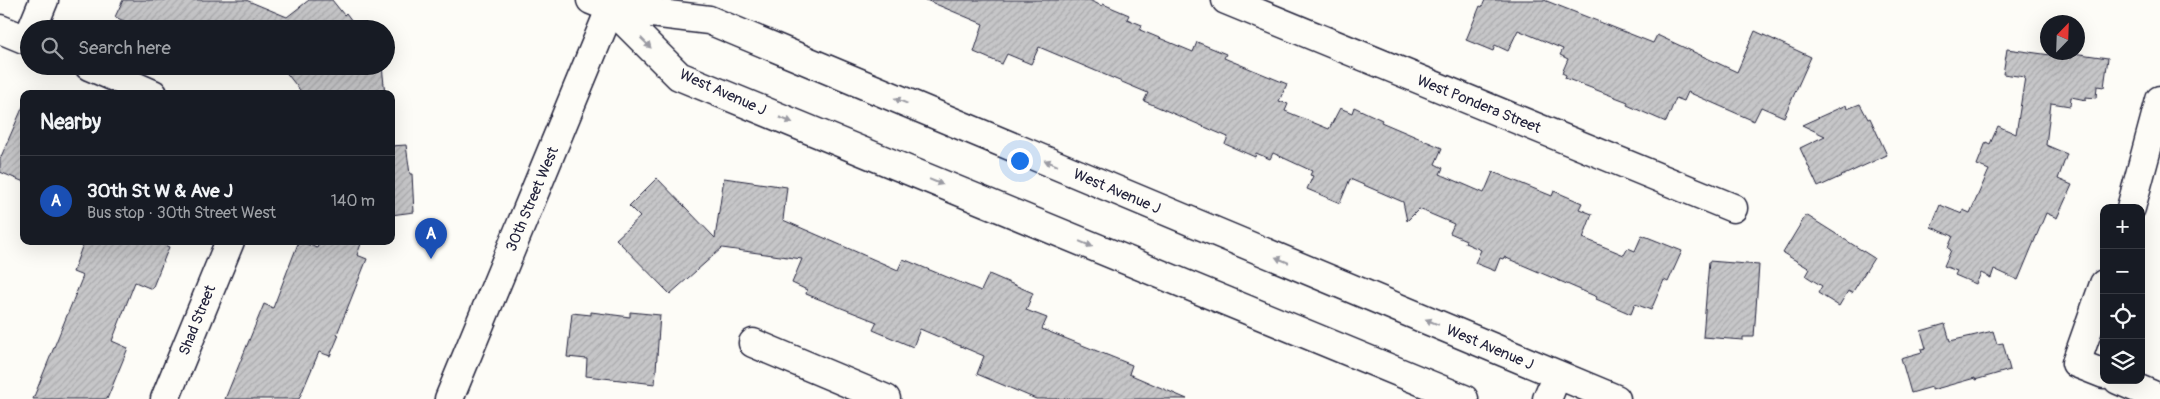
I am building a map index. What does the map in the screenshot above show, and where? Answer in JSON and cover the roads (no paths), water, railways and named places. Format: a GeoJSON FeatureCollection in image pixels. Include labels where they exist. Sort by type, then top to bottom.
{"type":"FeatureCollection","features":[{"type":"Feature","properties":{"kind":"main road"},"geometry":{"type":"LineString","coordinates":[[36,20],[44,0]]}},
{"type":"Feature","properties":{"kind":"main road","name":"West Pondera Street"},"geometry":{"type":"LineString","coordinates":[[1226,0],[1271,9],[1733,208]]}},
{"type":"Feature","properties":{"kind":"main road","name":"West Avenue J"},"geometry":{"type":"LineString","coordinates":[[605,3],[708,20],[1552,387],[1616,399]]}},
{"type":"Feature","properties":{"kind":"main road","name":"West Avenue J"},"geometry":{"type":"LineString","coordinates":[[605,3],[679,76],[1464,399]]}},
{"type":"Feature","properties":{"kind":"main road","name":"30th Street West"},"geometry":{"type":"LineString","coordinates":[[449,399],[605,3]]}},
{"type":"Feature","properties":{"kind":"main road"},"geometry":{"type":"LineString","coordinates":[[0,29],[20,34]]}},
{"type":"Feature","properties":{"kind":"main road"},"geometry":{"type":"LineString","coordinates":[[109,75],[144,90]]}},
{"type":"Feature","properties":{"kind":"main road"},"geometry":{"type":"LineString","coordinates":[[2132,204],[2160,100]]}},
{"type":"Feature","properties":{"kind":"main road","name":"Shad Street"},"geometry":{"type":"LineString","coordinates":[[165,399],[228,245]]}},
{"type":"Feature","properties":{"kind":"main road"},"geometry":{"type":"LineString","coordinates":[[2100,294],[2076,363],[2100,372]]}},
{"type":"Feature","properties":{"kind":"main road"},"geometry":{"type":"LineString","coordinates":[[753,343],[886,399]]}},
{"type":"Feature","properties":{"kind":"main road"},"geometry":{"type":"LineString","coordinates":[[2127,384],[2160,398]]}},
{"type":"Feature","properties":{"kind":"place","name":"30th St W & Ave J"},"geometry":{"type":"Point","coordinates":[431,259]}}]}
